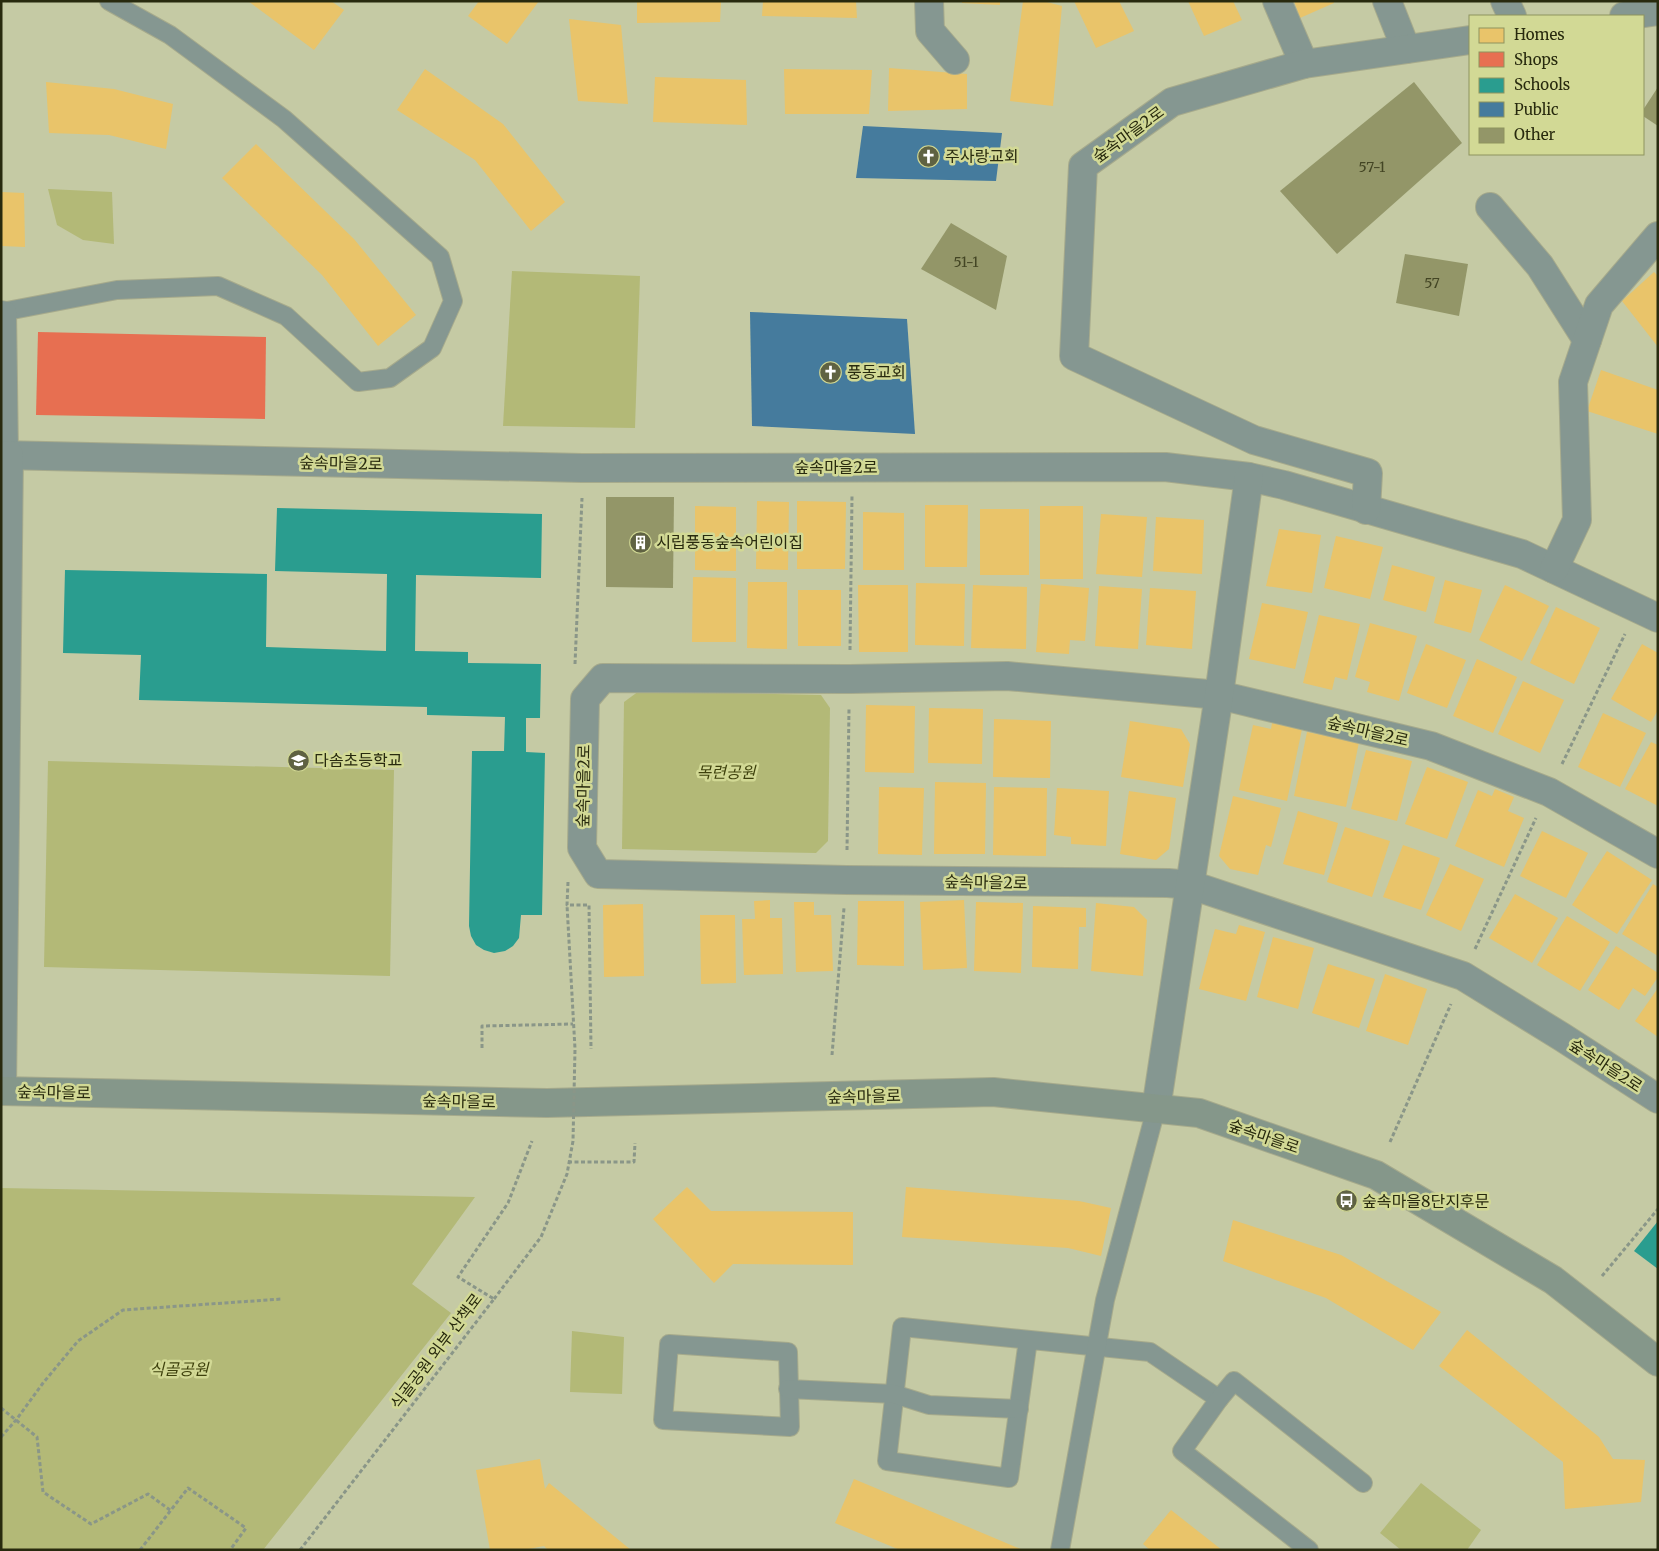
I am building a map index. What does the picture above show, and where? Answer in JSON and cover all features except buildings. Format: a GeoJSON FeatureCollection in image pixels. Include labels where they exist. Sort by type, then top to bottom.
{"type":"FeatureCollection","features":[{"type":"Feature","properties":{"kind":"main road","name":"숲속마을로"},"geometry":{"type":"LineString","coordinates":[[2,1091],[547,1103],[993,1092],[1199,1113],[1376,1175],[1553,1280],[1658,1362]]}},
{"type":"Feature","properties":{"kind":"street"},"geometry":{"type":"LineString","coordinates":[[928,1],[930,31],[955,60]]}},
{"type":"Feature","properties":{"kind":"street"},"geometry":{"type":"LineString","coordinates":[[1278,1],[1304,64]]}},
{"type":"Feature","properties":{"kind":"street"},"geometry":{"type":"LineString","coordinates":[[1387,1],[1406,49]]}},
{"type":"Feature","properties":{"kind":"street"},"geometry":{"type":"LineString","coordinates":[[1505,1],[1512,15]]}},
{"type":"Feature","properties":{"kind":"street"},"geometry":{"type":"LineString","coordinates":[[1631,15],[1658,11]]}},
{"type":"Feature","properties":{"kind":"street","name":"숲속마을2로"},"geometry":{"type":"LineString","coordinates":[[1366,510],[1368,473],[1254,440],[1074,356],[1083,166],[1172,102],[1304,64],[1469,40]]}},
{"type":"Feature","properties":{"kind":"street"},"geometry":{"type":"LineString","coordinates":[[1490,207],[1540,266],[1587,340]]}},
{"type":"Feature","properties":{"kind":"street"},"geometry":{"type":"LineString","coordinates":[[1554,569],[1577,520],[1573,382],[1598,305],[1658,236]]}},
{"type":"Feature","properties":{"kind":"street"},"geometry":{"type":"LineString","coordinates":[[2,1091],[5,455]]}},
{"type":"Feature","properties":{"kind":"street","name":"숲속마을2로"},"geometry":{"type":"LineString","coordinates":[[5,455],[582,468],[1165,467],[1249,477],[1284,485],[1522,554],[1658,618]]}},
{"type":"Feature","properties":{"kind":"street"},"geometry":{"type":"LineString","coordinates":[[1156,1109],[1220,695],[1249,477]]}},
{"type":"Feature","properties":{"kind":"street","name":"숲속마을2로"},"geometry":{"type":"LineString","coordinates":[[1658,854],[1548,792],[1431,746],[1220,695],[1007,676],[850,679],[603,678],[585,699],[582,848],[598,874],[846,880],[1168,883],[1191,885],[1463,976],[1658,1099]]}},
{"type":"Feature","properties":{"kind":"lane"},"geometry":{"type":"LineString","coordinates":[[5,455],[4,311],[117,290],[218,286],[286,316],[358,382],[390,378],[432,348],[454,301],[440,257],[292,125],[170,35],[109,1]]}},
{"type":"Feature","properties":{"kind":"lane"},"geometry":{"type":"LineString","coordinates":[[1060,1550],[1105,1300],[1156,1109]]}},
{"type":"Feature","properties":{"kind":"lane"},"geometry":{"type":"LineString","coordinates":[[1028,1340],[1009,1478],[887,1461],[902,1326],[1150,1352],[1219,1398]]}},
{"type":"Feature","properties":{"kind":"lane"},"geometry":{"type":"LineString","coordinates":[[669,1344],[788,1352],[788,1389],[790,1427],[663,1420],[669,1344]]}},
{"type":"Feature","properties":{"kind":"lane"},"geometry":{"type":"LineString","coordinates":[[1310,1550],[1182,1451],[1219,1398],[1234,1381],[1363,1482]]}},
{"type":"Feature","properties":{"kind":"lane"},"geometry":{"type":"LineString","coordinates":[[788,1389],[894,1394],[929,1405],[1019,1409]]}},
{"type":"Feature","properties":{"kind":"path"},"geometry":{"type":"LineString","coordinates":[[832,1055],[846,880],[852,495]]}},
{"type":"Feature","properties":{"kind":"path"},"geometry":{"type":"LineString","coordinates":[[1562,764],[1625,633]]}},
{"type":"Feature","properties":{"kind":"path"},"geometry":{"type":"LineString","coordinates":[[1475,950],[1536,817]]}},
{"type":"Feature","properties":{"kind":"path"},"geometry":{"type":"LineString","coordinates":[[494,1299],[541,1237],[567,1174],[573,1141],[575,1049],[567,905],[589,905],[591,1049]]}},
{"type":"Feature","properties":{"kind":"path"},"geometry":{"type":"LineString","coordinates":[[1390,1142],[1451,1004]]}},
{"type":"Feature","properties":{"kind":"path"},"geometry":{"type":"LineString","coordinates":[[482,1048],[482,1026],[574,1024]]}},
{"type":"Feature","properties":{"kind":"path","name":"식골공원 외부 산책로"},"geometry":{"type":"LineString","coordinates":[[300,1550],[494,1299],[458,1277],[508,1203],[532,1141]]}},
{"type":"Feature","properties":{"kind":"path"},"geometry":{"type":"LineString","coordinates":[[568,1162],[634,1162],[635,1143]]}},
{"type":"Feature","properties":{"kind":"path"},"geometry":{"type":"LineString","coordinates":[[1602,1276],[1658,1208]]}},
{"type":"Feature","properties":{"kind":"path"},"geometry":{"type":"LineString","coordinates":[[1,1436],[16,1420],[43,1383],[78,1341],[123,1310],[282,1299]]}},
{"type":"Feature","properties":{"kind":"path"},"geometry":{"type":"LineString","coordinates":[[1,1408],[37,1437],[43,1492],[91,1524],[148,1494],[170,1510]]}},
{"type":"Feature","properties":{"kind":"path"},"geometry":{"type":"LineString","coordinates":[[140,1550],[188,1488],[246,1528],[230,1550]]}},
{"type":"Feature","properties":{"kind":"green space"},"geometry":{"type":"Polygon","coordinates":[[[48,189],[112,192],[114,244],[83,240],[57,225],[48,189]]]}},
{"type":"Feature","properties":{"kind":"green space"},"geometry":{"type":"Polygon","coordinates":[[[512,271],[640,276],[635,428],[503,426],[512,271]]]}},
{"type":"Feature","properties":{"kind":"green space","name":"목련공원"},"geometry":{"type":"Polygon","coordinates":[[[639,691],[821,695],[830,708],[828,841],[816,853],[622,849],[624,702],[639,691]]]}},
{"type":"Feature","properties":{"kind":"green space"},"geometry":{"type":"Polygon","coordinates":[[[48,761],[394,770],[390,976],[44,967],[48,761]]]}},
{"type":"Feature","properties":{"kind":"green space","name":"식골공원"},"geometry":{"type":"Polygon","coordinates":[[[1,1188],[475,1197],[412,1284],[451,1313],[263,1550],[1,1550],[1,1188]]]}},
{"type":"Feature","properties":{"kind":"green space"},"geometry":{"type":"Polygon","coordinates":[[[572,1331],[624,1337],[622,1394],[570,1392],[572,1331]]]}},
{"type":"Feature","properties":{"kind":"green space"},"geometry":{"type":"Polygon","coordinates":[[[1421,1483],[1481,1530],[1467,1550],[1401,1550],[1380,1533],[1421,1483]]]}},
{"type":"Feature","properties":{"kind":"place","name":"주사랑교회"},"geometry":{"type":"Point","coordinates":[929,156]}},
{"type":"Feature","properties":{"kind":"place","name":"풍동교회"},"geometry":{"type":"Point","coordinates":[831,372]}},
{"type":"Feature","properties":{"kind":"place","name":"시립풍동숲속어린이집"},"geometry":{"type":"Point","coordinates":[640,542]}},
{"type":"Feature","properties":{"kind":"place","name":"다솜초등학교"},"geometry":{"type":"Point","coordinates":[298,760]}},
{"type":"Feature","properties":{"kind":"place","name":"숲속마을8단지후문"},"geometry":{"type":"Point","coordinates":[1346,1201]}}]}
